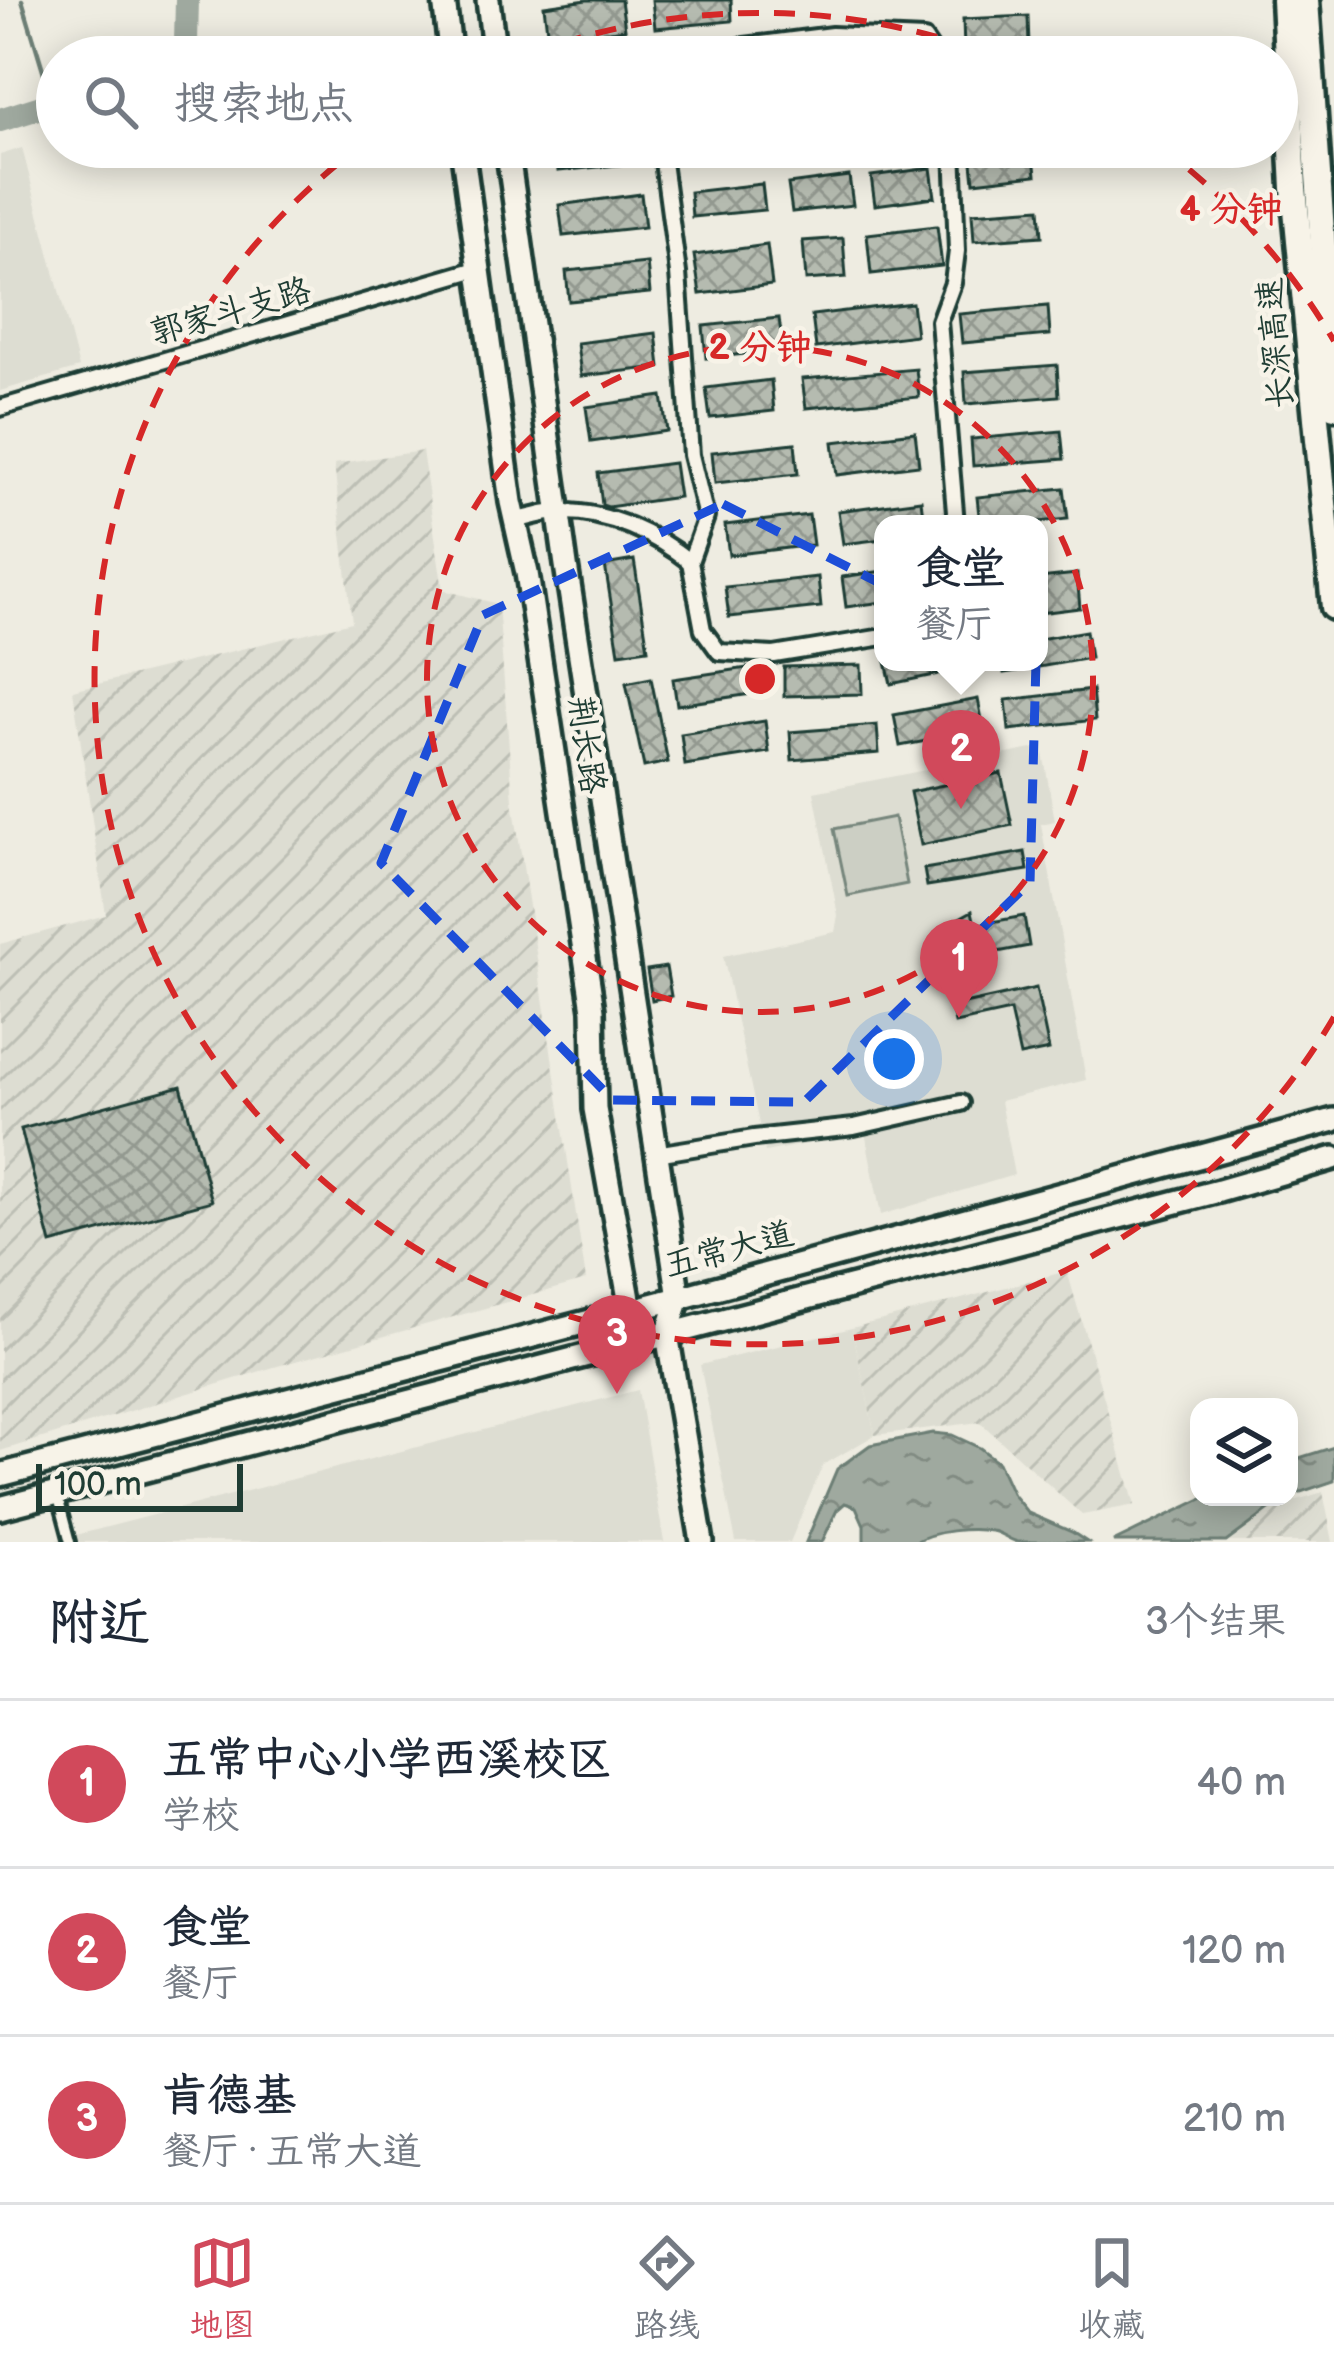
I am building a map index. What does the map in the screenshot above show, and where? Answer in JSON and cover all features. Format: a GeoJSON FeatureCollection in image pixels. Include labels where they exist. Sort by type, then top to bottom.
{"type":"FeatureCollection","features":[{"type":"Feature","properties":{"kind":"highway","name":"长深高速"},"geometry":{"type":"LineString","coordinates":[[1284,0],[1286,36]]}},
{"type":"Feature","properties":{"kind":"highway","name":"长深高速"},"geometry":{"type":"LineString","coordinates":[[1306,0],[1334,406]]}},
{"type":"Feature","properties":{"kind":"highway","name":"长深高速"},"geometry":{"type":"LineString","coordinates":[[1293,168],[1334,608]]}},
{"type":"Feature","properties":{"kind":"main road"},"geometry":{"type":"LineString","coordinates":[[444,0],[448,36]]}},
{"type":"Feature","properties":{"kind":"main road"},"geometry":{"type":"LineString","coordinates":[[488,0],[492,36]]}},
{"type":"Feature","properties":{"kind":"main road","name":"荆长路"},"geometry":{"type":"LineString","coordinates":[[464,168],[476,268],[593,1010],[596,1109],[631,1310]]}},
{"type":"Feature","properties":{"kind":"main road","name":"荆长路"},"geometry":{"type":"LineString","coordinates":[[510,168],[679,1298],[667,1334],[702,1542]]}},
{"type":"Feature","properties":{"kind":"main road","name":"五常大道"},"geometry":{"type":"LineString","coordinates":[[0,1475],[1334,1120]]}},
{"type":"Feature","properties":{"kind":"main road","name":"五常大道"},"geometry":{"type":"LineString","coordinates":[[0,1508],[1334,1158]]}},
{"type":"Feature","properties":{"kind":"main road"},"geometry":{"type":"LineString","coordinates":[[631,1310],[667,1334]]}},
{"type":"Feature","properties":{"kind":"street"},"geometry":{"type":"LineString","coordinates":[[824,36],[855,36]]}},
{"type":"Feature","properties":{"kind":"street"},"geometry":{"type":"LineString","coordinates":[[665,168],[678,272],[691,454],[706,518],[690,562],[703,630],[719,652],[775,655],[874,638]]}},
{"type":"Feature","properties":{"kind":"street"},"geometry":{"type":"LineString","coordinates":[[954,168],[958,251],[953,283],[939,320],[955,515]]}},
{"type":"Feature","properties":{"kind":"street","name":"郭家斗支路"},"geometry":{"type":"LineString","coordinates":[[0,408],[476,268]]}},
{"type":"Feature","properties":{"kind":"street"},"geometry":{"type":"LineString","coordinates":[[515,521],[558,511],[586,514],[664,541],[690,562]]}},
{"type":"Feature","properties":{"kind":"street"},"geometry":{"type":"LineString","coordinates":[[656,1154],[854,1127],[962,1102]]}},
{"type":"Feature","properties":{"kind":"lane"},"geometry":{"type":"LineString","coordinates":[[57,1493],[70,1542]]}},
{"type":"Feature","properties":{"kind":"highlighted area"},"geometry":{"type":"Polygon","coordinates":[[[723,504],[1036,662],[1030,882],[804,1102],[613,1100],[381,863],[483,615],[723,504]]]}},
{"type":"Feature","properties":{"kind":"shaded area"},"geometry":{"type":"Polygon","coordinates":[[[22,148],[79,368],[0,391],[0,155],[22,148]]]}},
{"type":"Feature","properties":{"kind":"shaded area"},"geometry":{"type":"Polygon","coordinates":[[[422,451],[443,590],[498,604],[513,801],[586,1280],[274,1367],[0,1451],[0,944],[106,915],[73,690],[352,622],[334,464],[422,451]]]}},
{"type":"Feature","properties":{"kind":"shaded area"},"geometry":{"type":"Polygon","coordinates":[[[1042,747],[1055,821],[1041,824],[1086,1080],[1000,1101],[1014,1175],[881,1215],[865,1132],[765,1152],[723,956],[835,932],[838,915],[814,792],[1042,747]]]}},
{"type":"Feature","properties":{"kind":"shaded area"},"geometry":{"type":"Polygon","coordinates":[[[894,817],[907,884],[848,896],[834,829],[894,817]]]}},
{"type":"Feature","properties":{"kind":"shaded area"},"geometry":{"type":"Polygon","coordinates":[[[1067,1271],[1135,1505],[1082,1515],[980,1422],[875,1435],[852,1328],[1067,1271]]]}},
{"type":"Feature","properties":{"kind":"shaded area"},"geometry":{"type":"Polygon","coordinates":[[[852,1328],[875,1435],[823,1465],[790,1542],[736,1542],[700,1365],[852,1328]]]}},
{"type":"Feature","properties":{"kind":"shaded area"},"geometry":{"type":"Polygon","coordinates":[[[638,1390],[664,1542],[57,1542],[57,1540],[638,1390]]]}},
{"type":"Feature","properties":{"kind":"shaded area"},"geometry":{"type":"Polygon","coordinates":[[[1323,1492],[1333,1542],[1229,1542],[1274,1507],[1298,1506],[1298,1500],[1323,1492]]]}},
{"type":"Feature","properties":{"kind":"water"},"geometry":{"type":"Polygon","coordinates":[[[933,1433],[952,1435],[980,1448],[998,1462],[1013,1495],[1028,1513],[1087,1542],[1018,1542],[973,1529],[915,1542],[864,1542],[864,1525],[856,1507],[845,1503],[822,1542],[806,1542],[837,1469],[870,1445],[933,1433]]]}},
{"type":"Feature","properties":{"kind":"water"},"geometry":{"type":"Polygon","coordinates":[[[1334,1447],[1334,1481],[1298,1493],[1298,1458],[1334,1447]]]}},
{"type":"Feature","properties":{"kind":"water"},"geometry":{"type":"Polygon","coordinates":[[[1190,1505],[1275,1506],[1226,1542],[1113,1542],[1190,1505]]]}},
{"type":"Feature","properties":{"kind":"building"},"geometry":{"type":"Polygon","coordinates":[[[621,0],[625,29],[548,36],[544,6],[621,0]]]}},
{"type":"Feature","properties":{"kind":"building"},"geometry":{"type":"Polygon","coordinates":[[[652,0],[731,0],[732,21],[655,28],[652,0]]]}},
{"type":"Feature","properties":{"kind":"building"},"geometry":{"type":"Polygon","coordinates":[[[1028,16],[1029,36],[964,36],[963,19],[1028,16]]]}},
{"type":"Feature","properties":{"kind":"building"},"geometry":{"type":"Polygon","coordinates":[[[931,168],[935,197],[875,205],[871,176],[931,168]]]}},
{"type":"Feature","properties":{"kind":"building"},"geometry":{"type":"Polygon","coordinates":[[[973,168],[1035,168],[1036,175],[974,182],[973,168]]]}},
{"type":"Feature","properties":{"kind":"building"},"geometry":{"type":"Polygon","coordinates":[[[849,176],[853,205],[792,212],[788,184],[849,176]]]}},
{"type":"Feature","properties":{"kind":"building"},"geometry":{"type":"Polygon","coordinates":[[[762,184],[765,210],[692,217],[690,192],[762,184]]]}},
{"type":"Feature","properties":{"kind":"building"},"geometry":{"type":"Polygon","coordinates":[[[641,194],[645,227],[563,236],[559,205],[641,194]]]}},
{"type":"Feature","properties":{"kind":"building"},"geometry":{"type":"Polygon","coordinates":[[[1040,208],[1042,236],[974,241],[972,213],[1040,208]]]}},
{"type":"Feature","properties":{"kind":"building"},"geometry":{"type":"Polygon","coordinates":[[[937,226],[942,266],[871,274],[867,234],[937,226]]]}},
{"type":"Feature","properties":{"kind":"building"},"geometry":{"type":"Polygon","coordinates":[[[843,238],[846,277],[806,280],[803,241],[843,238]]]}},
{"type":"Feature","properties":{"kind":"building"},"geometry":{"type":"Polygon","coordinates":[[[767,245],[772,285],[700,294],[694,255],[767,245]]]}},
{"type":"Feature","properties":{"kind":"building"},"geometry":{"type":"Polygon","coordinates":[[[647,263],[650,293],[569,301],[566,271],[647,263]]]}},
{"type":"Feature","properties":{"kind":"building"},"geometry":{"type":"Polygon","coordinates":[[[912,303],[916,335],[816,348],[812,315],[912,303]]]}},
{"type":"Feature","properties":{"kind":"building"},"geometry":{"type":"Polygon","coordinates":[[[1048,306],[1050,335],[962,343],[959,314],[1048,306]]]}},
{"type":"Feature","properties":{"kind":"building"},"geometry":{"type":"Polygon","coordinates":[[[779,318],[783,350],[706,358],[703,326],[779,318]]]}},
{"type":"Feature","properties":{"kind":"building"},"geometry":{"type":"Polygon","coordinates":[[[656,333],[660,367],[581,376],[577,343],[656,333]]]}},
{"type":"Feature","properties":{"kind":"building"},"geometry":{"type":"Polygon","coordinates":[[[1057,365],[1059,396],[966,404],[964,372],[1057,365]]]}},
{"type":"Feature","properties":{"kind":"building"},"geometry":{"type":"Polygon","coordinates":[[[916,369],[919,397],[806,408],[802,379],[916,369]]]}},
{"type":"Feature","properties":{"kind":"building"},"geometry":{"type":"Polygon","coordinates":[[[771,380],[774,411],[710,418],[706,388],[771,380]]]}},
{"type":"Feature","properties":{"kind":"building"},"geometry":{"type":"Polygon","coordinates":[[[662,396],[667,431],[591,442],[586,407],[662,396]]]}},
{"type":"Feature","properties":{"kind":"building"},"geometry":{"type":"Polygon","coordinates":[[[1061,431],[1064,459],[973,466],[971,439],[1061,431]]]}},
{"type":"Feature","properties":{"kind":"building"},"geometry":{"type":"Polygon","coordinates":[[[915,432],[919,465],[837,475],[833,442],[915,432]]]}},
{"type":"Feature","properties":{"kind":"building"},"geometry":{"type":"Polygon","coordinates":[[[795,443],[798,474],[715,483],[712,452],[795,443]]]}},
{"type":"Feature","properties":{"kind":"building"},"geometry":{"type":"Polygon","coordinates":[[[674,463],[679,497],[602,505],[598,473],[674,463]]]}},
{"type":"Feature","properties":{"kind":"building"},"geometry":{"type":"Polygon","coordinates":[[[1064,488],[1068,519],[979,515],[977,497],[1064,488]]]}},
{"type":"Feature","properties":{"kind":"building"},"geometry":{"type":"Polygon","coordinates":[[[921,500],[923,515],[874,515],[874,540],[843,544],[838,511],[921,500]]]}},
{"type":"Feature","properties":{"kind":"building"},"geometry":{"type":"Polygon","coordinates":[[[809,515],[813,545],[729,555],[725,525],[809,515]]]}},
{"type":"Feature","properties":{"kind":"building"},"geometry":{"type":"Polygon","coordinates":[[[634,560],[648,649],[619,653],[605,565],[634,560]]]}},
{"type":"Feature","properties":{"kind":"building"},"geometry":{"type":"Polygon","coordinates":[[[874,572],[874,603],[846,607],[842,577],[874,572]]]}},
{"type":"Feature","properties":{"kind":"building"},"geometry":{"type":"Polygon","coordinates":[[[1077,574],[1080,608],[1048,612],[1048,577],[1077,574]]]}},
{"type":"Feature","properties":{"kind":"building"},"geometry":{"type":"Polygon","coordinates":[[[818,577],[821,607],[729,617],[725,587],[818,577]]]}},
{"type":"Feature","properties":{"kind":"building"},"geometry":{"type":"Polygon","coordinates":[[[1086,631],[1090,658],[1048,665],[1048,637],[1086,631]]]}},
{"type":"Feature","properties":{"kind":"building"},"geometry":{"type":"Polygon","coordinates":[[[861,665],[862,694],[784,696],[784,667],[861,665]]]}},
{"type":"Feature","properties":{"kind":"building"},"geometry":{"type":"Polygon","coordinates":[[[761,666],[765,692],[677,705],[673,679],[761,666]]]}},
{"type":"Feature","properties":{"kind":"building"},"geometry":{"type":"Polygon","coordinates":[[[888,671],[953,671],[891,684],[888,671]]]}},
{"type":"Feature","properties":{"kind":"building"},"geometry":{"type":"Polygon","coordinates":[[[651,678],[668,762],[644,767],[626,683],[651,678]]]}},
{"type":"Feature","properties":{"kind":"building"},"geometry":{"type":"Polygon","coordinates":[[[1092,690],[1095,720],[1009,730],[1006,700],[1092,690]]]}},
{"type":"Feature","properties":{"kind":"building"},"geometry":{"type":"Polygon","coordinates":[[[978,699],[984,730],[900,746],[894,715],[978,699]]]}},
{"type":"Feature","properties":{"kind":"building"},"geometry":{"type":"Polygon","coordinates":[[[765,721],[769,752],[685,765],[681,734],[765,721]]]}},
{"type":"Feature","properties":{"kind":"building"},"geometry":{"type":"Polygon","coordinates":[[[877,725],[879,753],[792,760],[790,732],[877,725]]]}},
{"type":"Feature","properties":{"kind":"building"},"geometry":{"type":"Polygon","coordinates":[[[1001,773],[1012,825],[921,845],[910,792],[1001,773]]]}},
{"type":"Feature","properties":{"kind":"building"},"geometry":{"type":"Polygon","coordinates":[[[1025,852],[1028,870],[927,886],[924,869],[1025,852]]]}},
{"type":"Feature","properties":{"kind":"building"},"geometry":{"type":"Polygon","coordinates":[[[972,911],[975,925],[1024,916],[1029,946],[945,962],[941,940],[946,929],[972,911]]]}},
{"type":"Feature","properties":{"kind":"building"},"geometry":{"type":"Polygon","coordinates":[[[666,967],[671,996],[652,1000],[647,970],[666,967]]]}},
{"type":"Feature","properties":{"kind":"building"},"geometry":{"type":"Polygon","coordinates":[[[1036,988],[1049,1050],[1020,1056],[1010,1011],[955,1023],[951,1007],[1036,988]]]}},
{"type":"Feature","properties":{"kind":"building"},"geometry":{"type":"Polygon","coordinates":[[[181,1086],[212,1201],[51,1244],[21,1129],[181,1086]]]}},
{"type":"Feature","properties":{"kind":"waterway"},"geometry":{"type":"LineString","coordinates":[[22,0],[36,47]]}},
{"type":"Feature","properties":{"kind":"waterway"},"geometry":{"type":"LineString","coordinates":[[186,36],[187,0]]}},
{"type":"Feature","properties":{"kind":"waterway"},"geometry":{"type":"LineString","coordinates":[[0,120],[36,109]]}},
{"type":"Feature","properties":{"kind":"place","name":"食堂"},"geometry":{"type":"Point","coordinates":[961,809]}},
{"type":"Feature","properties":{"kind":"place","name":"五常中心小学西溪校区"},"geometry":{"type":"Point","coordinates":[959,1018]}},
{"type":"Feature","properties":{"kind":"place","name":"肯德基"},"geometry":{"type":"Point","coordinates":[617,1394]}}]}
